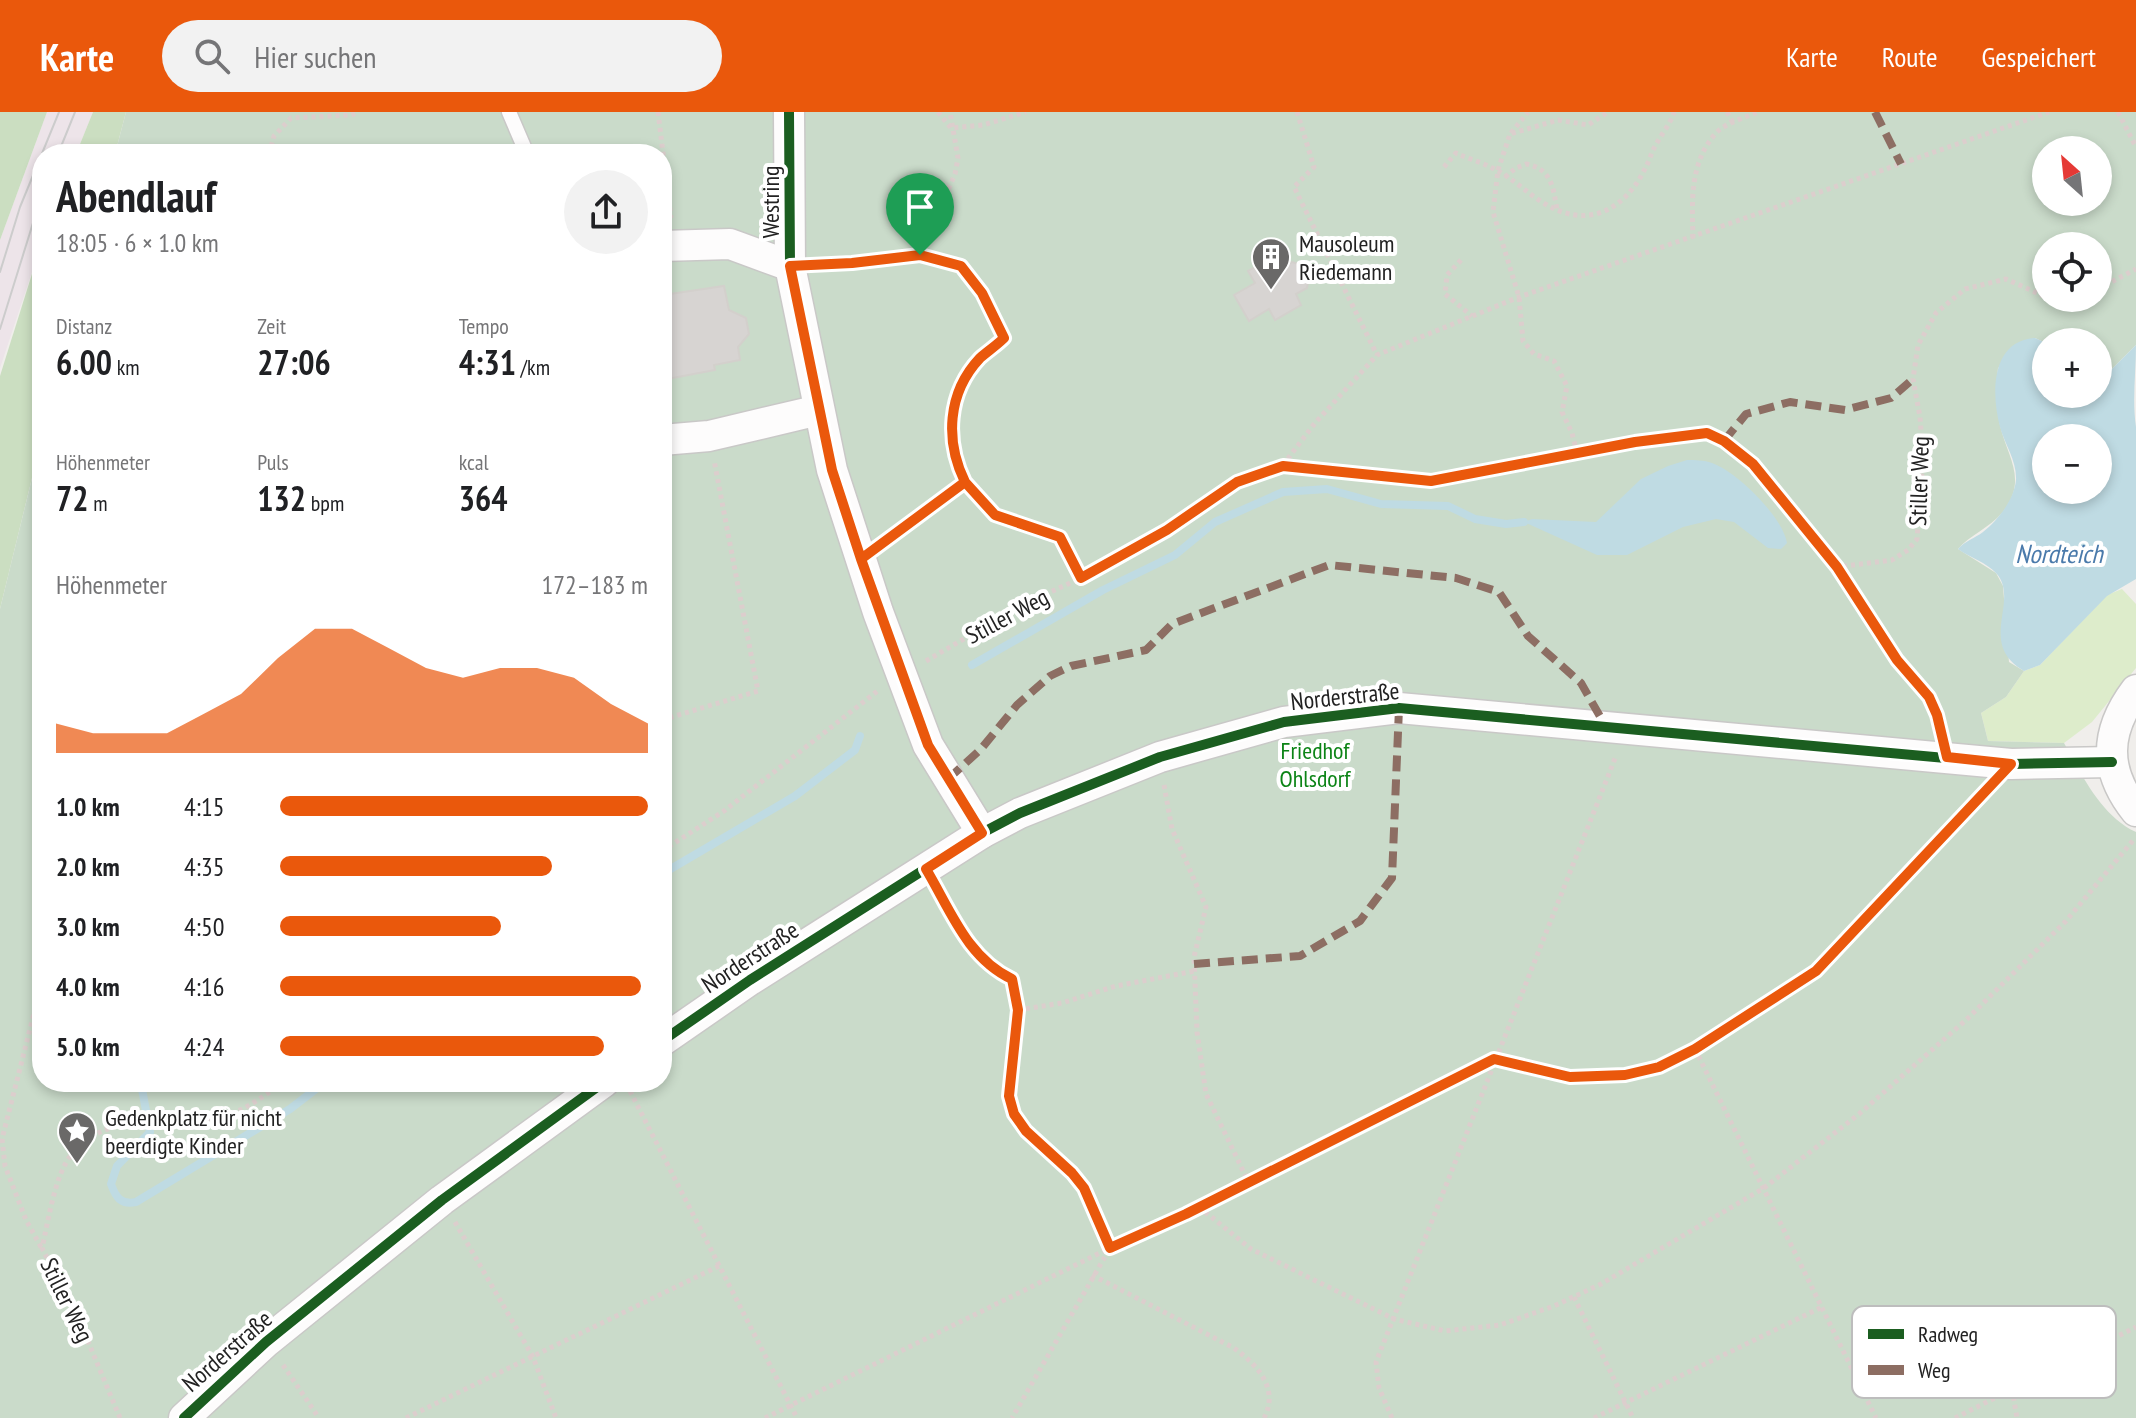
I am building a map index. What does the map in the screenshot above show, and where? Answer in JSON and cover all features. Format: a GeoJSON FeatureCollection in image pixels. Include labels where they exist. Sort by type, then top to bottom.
{"type":"FeatureCollection","features":[{"type":"Feature","properties":{"kind":"street","name":"Westring"},"geometry":{"type":"LineString","coordinates":[[789,112],[790,266],[832,470],[901,675],[928,745],[982,833]]}},
{"type":"Feature","properties":{"kind":"street","name":"Westring"},"geometry":{"type":"LineString","coordinates":[[672,245],[730,244],[790,266]]}},
{"type":"Feature","properties":{"kind":"street"},"geometry":{"type":"LineString","coordinates":[[672,439],[709,436],[819,410]]}},
{"type":"Feature","properties":{"kind":"street"},"geometry":{"type":"LineString","coordinates":[[2136,690],[2121,710],[2112,735],[2112,762],[2120,787],[2136,811]]}},
{"type":"Feature","properties":{"kind":"street","name":"Norderstraße"},"geometry":{"type":"LineString","coordinates":[[672,1034],[750,980],[982,833],[1020,813],[1160,757],[1284,722],[1399,708],[2011,764],[2112,762]]}},
{"type":"Feature","properties":{"kind":"street","name":"Norderstraße"},"geometry":{"type":"LineString","coordinates":[[184,1418],[266,1342],[442,1200],[590,1092]]}},
{"type":"Feature","properties":{"kind":"lane"},"geometry":{"type":"LineString","coordinates":[[509,112],[523,144]]}},
{"type":"Feature","properties":{"kind":"path"},"geometry":{"type":"LineString","coordinates":[[272,144],[274,136],[291,118],[359,112]]}},
{"type":"Feature","properties":{"kind":"path"},"geometry":{"type":"LineString","coordinates":[[658,112],[660,144]]}},
{"type":"Feature","properties":{"kind":"path"},"geometry":{"type":"LineString","coordinates":[[938,112],[951,128]]}},
{"type":"Feature","properties":{"kind":"path"},"geometry":{"type":"LineString","coordinates":[[920,255],[955,174],[958,158],[950,112]]}},
{"type":"Feature","properties":{"kind":"path"},"geometry":{"type":"LineString","coordinates":[[951,128],[983,125],[1026,112]]}},
{"type":"Feature","properties":{"kind":"path"},"geometry":{"type":"LineString","coordinates":[[1297,112],[1314,167],[1294,187],[1377,355]]}},
{"type":"Feature","properties":{"kind":"path"},"geometry":{"type":"LineString","coordinates":[[1528,112],[1510,134],[1498,170],[1493,212],[1519,297],[1523,341],[1534,354],[1554,361],[1567,386],[1562,412],[1577,453]]}},
{"type":"Feature","properties":{"kind":"path"},"geometry":{"type":"LineString","coordinates":[[1510,134],[1558,120],[1588,125],[1608,112]]}},
{"type":"Feature","properties":{"kind":"path"},"geometry":{"type":"LineString","coordinates":[[1444,167],[1456,153],[1498,170],[1557,211],[1576,216],[1614,209],[1643,176],[1658,137],[1674,112]]}},
{"type":"Feature","properties":{"kind":"path"},"geometry":{"type":"LineString","coordinates":[[1727,112],[1733,123]]}},
{"type":"Feature","properties":{"kind":"path"},"geometry":{"type":"LineString","coordinates":[[1693,238],[1691,187],[1701,157],[1719,130],[1758,112]]}},
{"type":"Feature","properties":{"kind":"path"},"geometry":{"type":"LineString","coordinates":[[1283,466],[1315,423],[1377,355],[1519,297],[2049,112]]}},
{"type":"Feature","properties":{"kind":"path"},"geometry":{"type":"LineString","coordinates":[[2118,112],[2136,147]]}},
{"type":"Feature","properties":{"kind":"path"},"geometry":{"type":"LineString","coordinates":[[1505,177],[1526,164],[1548,174],[1553,181],[1557,211]]}},
{"type":"Feature","properties":{"kind":"path"},"geometry":{"type":"LineString","coordinates":[[790,266],[920,255],[961,266],[982,293],[1004,334],[1003,340],[970,371],[954,406],[952,447],[965,482],[995,515],[1060,537],[1081,578]]}},
{"type":"Feature","properties":{"kind":"path"},"geometry":{"type":"LineString","coordinates":[[1461,260],[1447,275],[1445,294],[1472,316]]}},
{"type":"Feature","properties":{"kind":"path"},"geometry":{"type":"LineString","coordinates":[[2112,282],[2136,269]]}},
{"type":"Feature","properties":{"kind":"path"},"geometry":{"type":"LineString","coordinates":[[672,717],[758,691],[709,436]]}},
{"type":"Feature","properties":{"kind":"path"},"geometry":{"type":"LineString","coordinates":[[861,559],[965,482]]}},
{"type":"Feature","properties":{"kind":"path"},"geometry":{"type":"LineString","coordinates":[[1837,567],[1897,660],[1929,697],[1937,715],[1947,757]]}},
{"type":"Feature","properties":{"kind":"path"},"geometry":{"type":"LineString","coordinates":[[1392,1418],[1379,1388],[1376,1362],[1627,729]]}},
{"type":"Feature","properties":{"kind":"path"},"geometry":{"type":"LineString","coordinates":[[1160,757],[1172,829],[1206,907],[1194,957],[1197,1032],[1206,1094],[1248,1181]]}},
{"type":"Feature","properties":{"kind":"path"},"geometry":{"type":"LineString","coordinates":[[765,1418],[1199,1207],[1494,1059],[1570,1077],[1625,1075],[1659,1067],[1695,1049],[1816,971],[2011,764]]}},
{"type":"Feature","properties":{"kind":"path"},"geometry":{"type":"LineString","coordinates":[[1199,1207],[1251,1249],[1394,1319],[1445,1331],[1500,1325],[1574,1297],[1764,1188],[1859,1114],[1966,1020],[2066,921],[2136,838]]}},
{"type":"Feature","properties":{"kind":"path"},"geometry":{"type":"LineString","coordinates":[[926,869],[976,955],[994,971],[1012,979],[1018,1010],[1009,1096],[1014,1114],[1026,1131],[1084,1188],[1110,1248]]}},
{"type":"Feature","properties":{"kind":"path"},"geometry":{"type":"LineString","coordinates":[[1018,1010],[1062,1003],[1116,986],[1195,971]]}},
{"type":"Feature","properties":{"kind":"path"},"geometry":{"type":"LineString","coordinates":[[32,1021],[2,1139],[5,1166],[26,1220],[42,1248]]}},
{"type":"Feature","properties":{"kind":"path"},"geometry":{"type":"LineString","coordinates":[[1695,1049],[1852,1369]]}},
{"type":"Feature","properties":{"kind":"path"},"geometry":{"type":"LineString","coordinates":[[630,1092],[797,1418]]}},
{"type":"Feature","properties":{"kind":"path"},"geometry":{"type":"LineString","coordinates":[[442,1200],[533,1357],[556,1418]]}},
{"type":"Feature","properties":{"kind":"path"},"geometry":{"type":"LineString","coordinates":[[1012,1418],[1110,1248]]}},
{"type":"Feature","properties":{"kind":"path"},"geometry":{"type":"LineString","coordinates":[[406,1418],[719,1266]]}},
{"type":"Feature","properties":{"kind":"path"},"geometry":{"type":"LineString","coordinates":[[1092,1275],[1234,1348],[1255,1363],[1269,1386],[1264,1418]]}},
{"type":"Feature","properties":{"kind":"path"},"geometry":{"type":"LineString","coordinates":[[1574,1297],[1633,1418]]}},
{"type":"Feature","properties":{"kind":"path"},"geometry":{"type":"LineString","coordinates":[[1594,1418],[1822,1307]]}},
{"type":"Feature","properties":{"kind":"path"},"geometry":{"type":"LineString","coordinates":[[2116,1337],[2136,1327]]}},
{"type":"Feature","properties":{"kind":"path"},"geometry":{"type":"LineString","coordinates":[[266,1342],[319,1418]]}},
{"type":"Feature","properties":{"kind":"path"},"geometry":{"type":"LineString","coordinates":[[1866,1398],[1876,1418]]}},
{"type":"Feature","properties":{"kind":"path"},"geometry":{"type":"LineString","coordinates":[[1955,1418],[1994,1398]]}},
{"type":"Feature","properties":{"kind":"path"},"geometry":{"type":"LineString","coordinates":[[2014,1398],[2017,1418]]}},
{"type":"Feature","properties":{"kind":"shaded area"},"geometry":{"type":"Polygon","coordinates":[[[47,112],[93,112],[80,144],[35,144],[47,112]]]}},
{"type":"Feature","properties":{"kind":"shaded area"},"geometry":{"type":"Polygon","coordinates":[[[32,153],[32,272],[0,368],[0,240],[32,153]]]}},
{"type":"Feature","properties":{"kind":"green space"},"geometry":{"type":"Polygon","coordinates":[[[0,112],[47,112],[35,144],[32,144],[32,153],[0,240],[0,112]]]}},
{"type":"Feature","properties":{"kind":"green space"},"geometry":{"type":"Polygon","coordinates":[[[93,112],[126,112],[118,144],[80,144],[93,112]]]}},
{"type":"Feature","properties":{"kind":"green space","name":"Friedhof Ohlsdorf"},"geometry":{"type":"Polygon","coordinates":[[[126,112],[2136,112],[2136,345],[2112,369],[2112,328],[2032,328],[2032,340],[1998,368],[1998,411],[2014,469],[2014,490],[2002,513],[1958,549],[1996,573],[2003,586],[2009,662],[2024,671],[2006,697],[1981,713],[1988,741],[2064,743],[2085,781],[2103,805],[2136,832],[2136,1418],[0,1418],[0,609],[32,478],[32,1092],[672,1092],[672,144],[118,144],[126,112]]]}},
{"type":"Feature","properties":{"kind":"green space"},"geometry":{"type":"Polygon","coordinates":[[[32,274],[32,478],[0,609],[0,376],[32,274]]]}},
{"type":"Feature","properties":{"kind":"green space"},"geometry":{"type":"Polygon","coordinates":[[[2122,589],[2136,604],[2136,668],[2092,722],[2064,743],[1988,741],[1981,713],[2006,697],[2024,671],[2040,665],[2107,595],[2122,589]]]}},
{"type":"Feature","properties":{"kind":"water","name":"Nordteich"},"geometry":{"type":"Polygon","coordinates":[[[2032,339],[2032,408],[2112,408],[2112,369],[2136,345],[2136,579],[2107,596],[2040,665],[2024,671],[2010,660],[2003,648],[2002,584],[1992,569],[1958,549],[1994,522],[2009,502],[2015,487],[2015,466],[2000,427],[1995,399],[1998,371],[2010,348],[2020,341],[2032,339]]]}},
{"type":"Feature","properties":{"kind":"water"},"geometry":{"type":"Polygon","coordinates":[[[1687,460],[1712,463],[1733,475],[1768,508],[1784,532],[1787,543],[1781,549],[1768,548],[1734,522],[1716,519],[1683,527],[1627,555],[1597,555],[1524,522],[1532,519],[1596,522],[1641,479],[1687,460]]]}},
{"type":"Feature","properties":{"kind":"building","name":"Mausoleum Riedemann"},"geometry":{"type":"Polygon","coordinates":[[[1274,256],[1281,268],[1292,262],[1302,265],[1309,278],[1307,288],[1296,294],[1301,305],[1275,320],[1269,309],[1249,321],[1234,295],[1255,283],[1248,271],[1274,256]]]}},
{"type":"Feature","properties":{"kind":"building"},"geometry":{"type":"Polygon","coordinates":[[[724,286],[729,310],[746,318],[749,334],[738,347],[740,360],[714,365],[715,370],[672,378],[672,294],[724,286]]]}},
{"type":"Feature","properties":{"kind":"waterway"},"geometry":{"type":"LineString","coordinates":[[972,665],[1103,590],[1175,555],[1215,522],[1283,492],[1327,489],[1381,504],[1448,506],[1475,519],[1506,524],[1524,522]]}},
{"type":"Feature","properties":{"kind":"waterway"},"geometry":{"type":"LineString","coordinates":[[672,868],[795,796],[855,750],[860,736]]}},
{"type":"Feature","properties":{"kind":"waterway"},"geometry":{"type":"LineString","coordinates":[[143,1092],[150,1132],[117,1166],[111,1184],[117,1197],[126,1202],[136,1202],[290,1109],[312,1092]]}},
{"type":"Feature","properties":{"kind":"tram line"},"geometry":{"type":"LineString","coordinates":[[46,144],[59,112]]}},
{"type":"Feature","properties":{"kind":"tram line"},"geometry":{"type":"LineString","coordinates":[[62,144],[75,112]]}},
{"type":"Feature","properties":{"kind":"tram line"},"geometry":{"type":"LineString","coordinates":[[0,272],[32,178]]}},
{"type":"Feature","properties":{"kind":"tram line"},"geometry":{"type":"LineString","coordinates":[[0,329],[32,226]]}},
{"type":"Feature","properties":{"kind":"marked path"},"geometry":{"type":"LineString","coordinates":[[1875,112],[1901,164]]}},
{"type":"Feature","properties":{"kind":"marked path"},"geometry":{"type":"LineString","coordinates":[[1724,441],[1746,414],[1790,402],[1845,410],[1891,398],[1913,379]]}},
{"type":"Feature","properties":{"kind":"marked path"},"geometry":{"type":"LineString","coordinates":[[948,779],[981,749],[1017,705],[1050,676],[1071,666],[1146,650],[1172,624],[1329,565],[1456,578],[1499,592],[1528,636],[1581,683],[1606,727]]}},
{"type":"Feature","properties":{"kind":"marked path"},"geometry":{"type":"LineString","coordinates":[[1194,964],[1300,956],[1360,921],[1392,878],[1399,708]]}},
{"type":"Feature","properties":{"kind":"cycle path"},"geometry":{"type":"LineString","coordinates":[[789,112],[790,266],[832,470],[878,612],[928,745],[982,833]]}},
{"type":"Feature","properties":{"kind":"cycle path"},"geometry":{"type":"LineString","coordinates":[[672,1034],[750,980],[982,833],[1020,813],[1160,757],[1284,722],[1399,708],[2011,764],[2112,762]]}},
{"type":"Feature","properties":{"kind":"cycle path"},"geometry":{"type":"LineString","coordinates":[[184,1418],[266,1342],[442,1200],[590,1092]]}},
{"type":"Feature","properties":{"kind":"place","name":"Mausoleum Riedemann"},"geometry":{"type":"Point","coordinates":[1271,291]}},
{"type":"Feature","properties":{"kind":"place","name":"Gedenkplatz für nicht beerdigte Kinder"},"geometry":{"type":"Point","coordinates":[77,1165]}},
{"type":"Feature","properties":{"kind":"route"},"geometry":{"type":"LineString","coordinates":[[920,255],[790,266],[832,470],[861,559],[965,482],[995,515],[1038,530],[1047,530],[1060,537],[1081,578],[1167,530],[1237,482],[1283,466],[1431,481],[1635,442],[1707,433],[1724,441],[1753,464],[1837,567],[1897,660],[1929,697],[1937,715],[1947,757],[2011,764],[1816,971],[1695,1049],[1659,1067],[1625,1075],[1570,1077],[1494,1059],[1186,1214],[1110,1248],[1084,1188],[1026,1131],[1014,1114],[1009,1096],[1018,1010],[1012,979],[994,971],[976,955],[926,869],[982,833],[928,745],[861,559],[924,511],[965,482],[952,447],[952,414],[961,386],[970,371],[1004,338],[1002,328],[982,293],[961,266],[920,255]]}}]}
